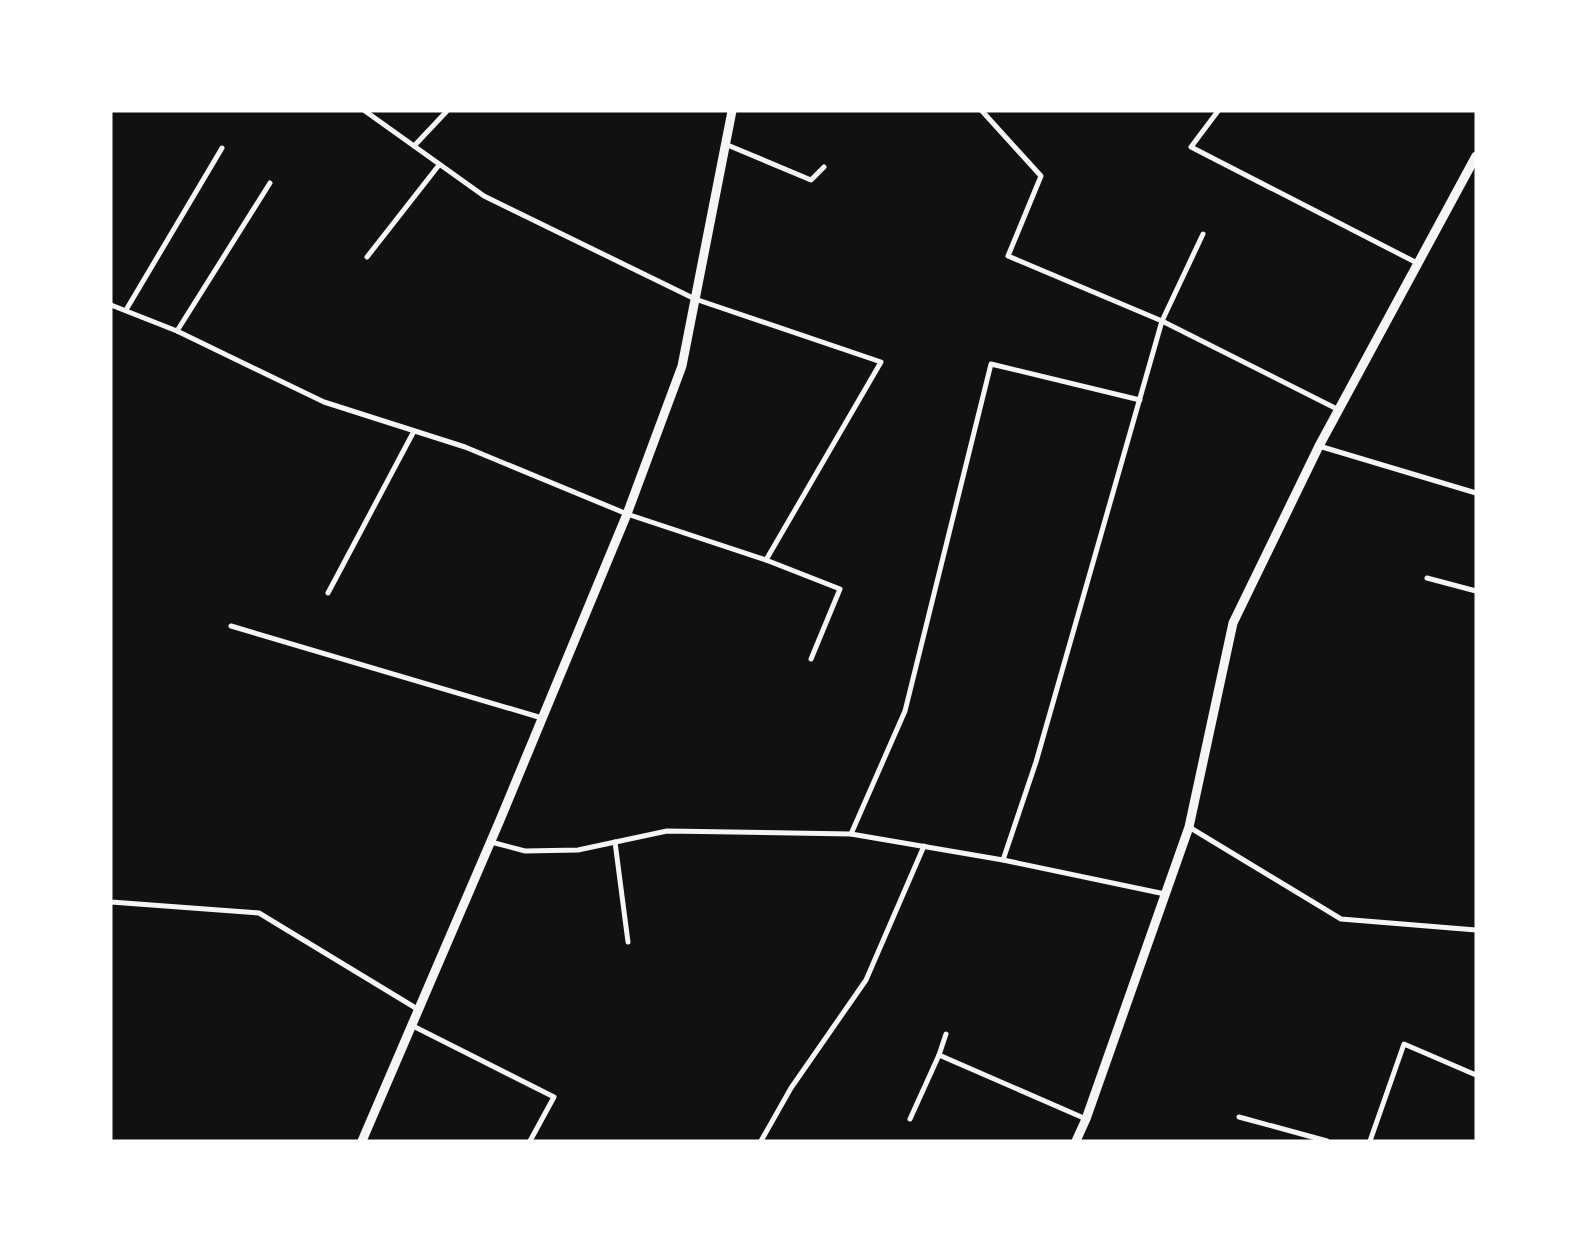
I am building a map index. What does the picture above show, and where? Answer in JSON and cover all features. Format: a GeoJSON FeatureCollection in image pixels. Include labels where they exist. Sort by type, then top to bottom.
{"type":"FeatureCollection","features":[{"type":"Feature","properties":{"kind":"street"},"geometry":{"type":"LineString","coordinates":[[365,111],[484,196],[695,299],[881,362],[766,560]]}},
{"type":"Feature","properties":{"kind":"street"},"geometry":{"type":"LineString","coordinates":[[414,146],[447,111]]}},
{"type":"Feature","properties":{"kind":"street"},"geometry":{"type":"LineString","coordinates":[[362,1141],[420,1010],[627,514],[682,366],[732,111]]}},
{"type":"Feature","properties":{"kind":"street"},"geometry":{"type":"LineString","coordinates":[[982,111],[1040,176],[1008,256],[1162,321],[1340,410]]}},
{"type":"Feature","properties":{"kind":"street"},"geometry":{"type":"LineString","coordinates":[[1218,111],[1191,147],[1419,264]]}},
{"type":"Feature","properties":{"kind":"street"},"geometry":{"type":"LineString","coordinates":[[725,144],[811,180],[824,167]]}},
{"type":"Feature","properties":{"kind":"street"},"geometry":{"type":"LineString","coordinates":[[126,310],[222,148]]}},
{"type":"Feature","properties":{"kind":"street"},"geometry":{"type":"LineString","coordinates":[[1076,1141],[1086,1119],[1189,827],[1233,623],[1319,446],[1476,156]]}},
{"type":"Feature","properties":{"kind":"street"},"geometry":{"type":"LineString","coordinates":[[367,257],[439,164]]}},
{"type":"Feature","properties":{"kind":"street"},"geometry":{"type":"LineString","coordinates":[[177,331],[270,183]]}},
{"type":"Feature","properties":{"kind":"street"},"geometry":{"type":"LineString","coordinates":[[1003,860],[1036,762],[1162,321],[1202,234]]}},
{"type":"Feature","properties":{"kind":"street"},"geometry":{"type":"LineString","coordinates":[[111,305],[177,331],[324,402],[465,447],[627,514],[766,560],[840,589],[810,659]]}},
{"type":"Feature","properties":{"kind":"street"},"geometry":{"type":"LineString","coordinates":[[851,834],[905,711],[991,364],[1140,400]]}},
{"type":"Feature","properties":{"kind":"street"},"geometry":{"type":"LineString","coordinates":[[328,594],[414,430]]}},
{"type":"Feature","properties":{"kind":"street"},"geometry":{"type":"LineString","coordinates":[[1319,446],[1476,493]]}},
{"type":"Feature","properties":{"kind":"street"},"geometry":{"type":"LineString","coordinates":[[1427,578],[1476,591]]}},
{"type":"Feature","properties":{"kind":"street"},"geometry":{"type":"LineString","coordinates":[[231,626],[542,718]]}},
{"type":"Feature","properties":{"kind":"street"},"geometry":{"type":"LineString","coordinates":[[1189,827],[1341,919],[1476,930]]}},
{"type":"Feature","properties":{"kind":"street"},"geometry":{"type":"LineString","coordinates":[[491,842],[524,850],[578,850],[667,830],[851,834],[1003,860],[1165,894]]}},
{"type":"Feature","properties":{"kind":"street"},"geometry":{"type":"LineString","coordinates":[[615,842],[628,942]]}},
{"type":"Feature","properties":{"kind":"street"},"geometry":{"type":"LineString","coordinates":[[761,1141],[791,1088],[866,980],[924,846]]}},
{"type":"Feature","properties":{"kind":"street"},"geometry":{"type":"LineString","coordinates":[[111,902],[259,913],[420,1010]]}},
{"type":"Feature","properties":{"kind":"street"},"geometry":{"type":"LineString","coordinates":[[413,1026],[554,1097],[530,1141]]}},
{"type":"Feature","properties":{"kind":"street"},"geometry":{"type":"LineString","coordinates":[[910,1119],[939,1055],[946,1034]]}},
{"type":"Feature","properties":{"kind":"street"},"geometry":{"type":"LineString","coordinates":[[1370,1141],[1404,1044],[1476,1075]]}},
{"type":"Feature","properties":{"kind":"street"},"geometry":{"type":"LineString","coordinates":[[939,1055],[1086,1119]]}},
{"type":"Feature","properties":{"kind":"street"},"geometry":{"type":"LineString","coordinates":[[1239,1117],[1327,1141]]}}]}
